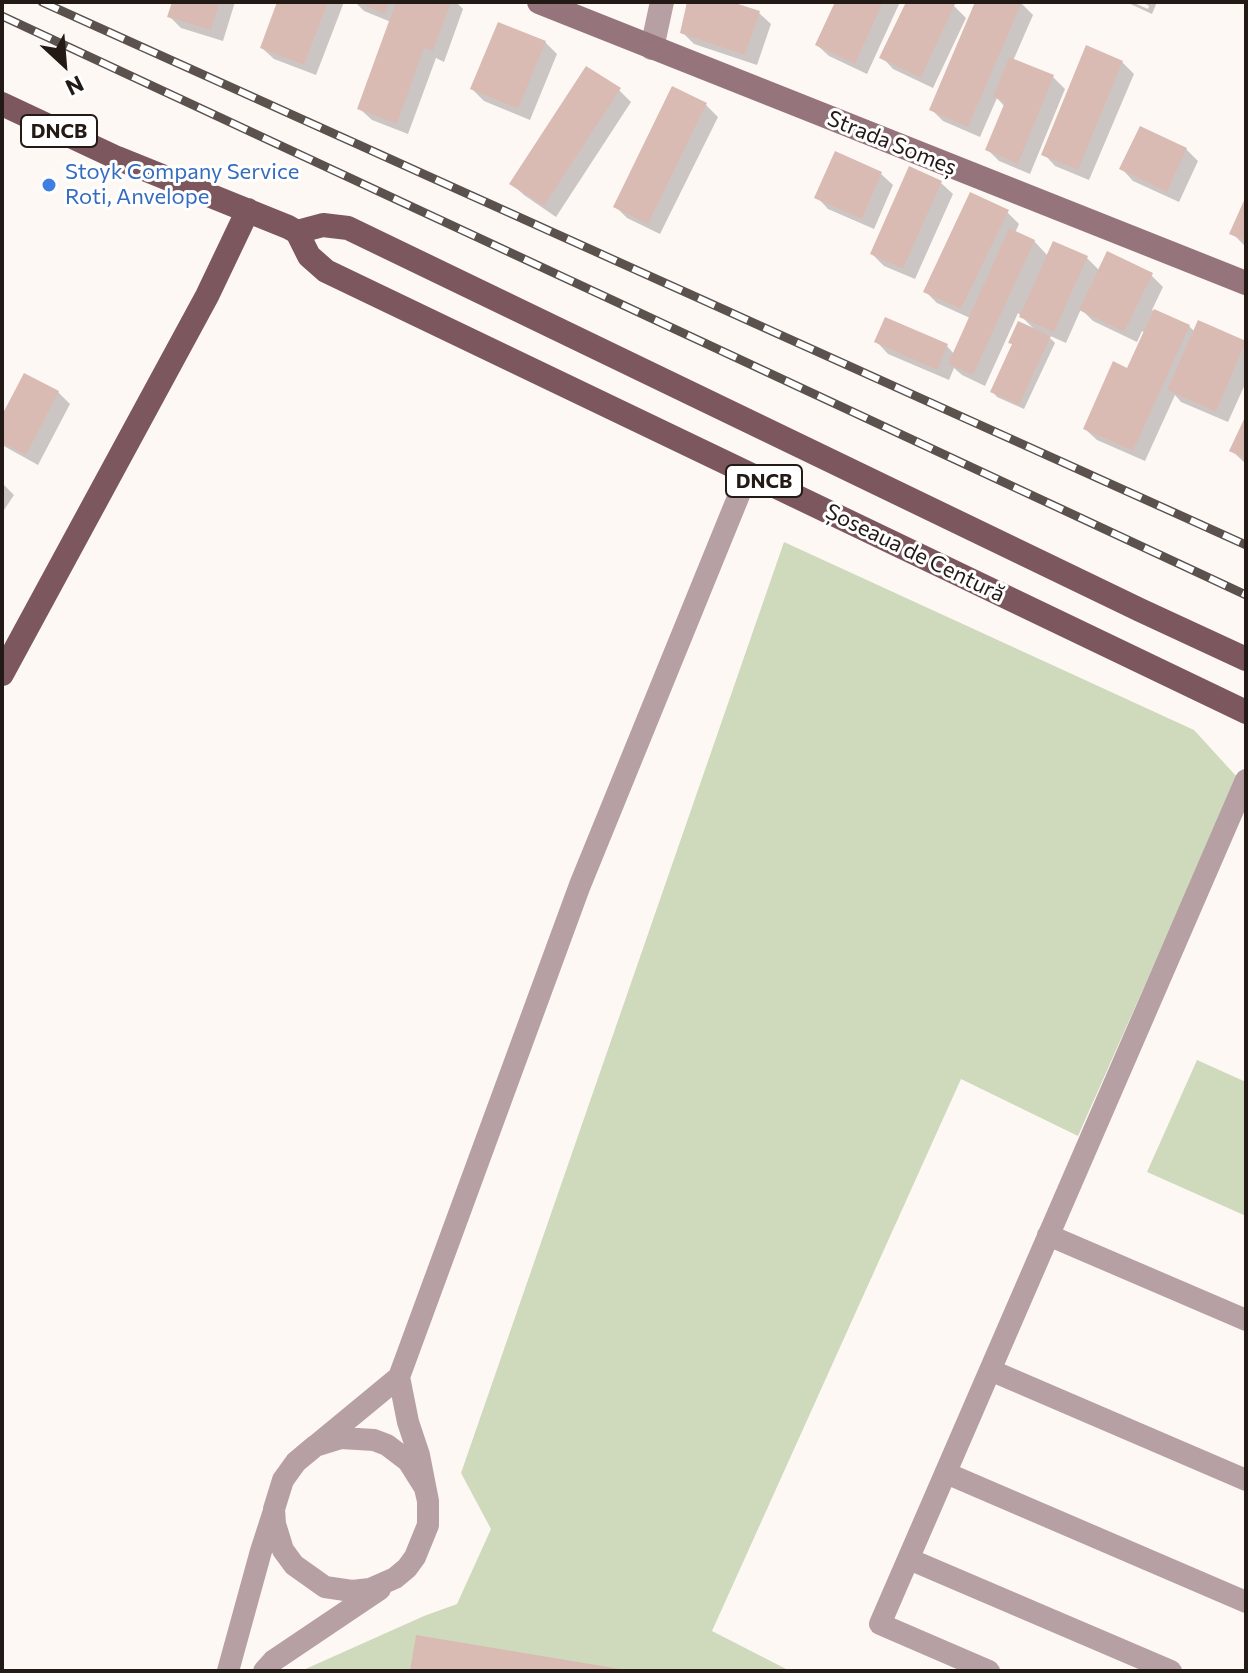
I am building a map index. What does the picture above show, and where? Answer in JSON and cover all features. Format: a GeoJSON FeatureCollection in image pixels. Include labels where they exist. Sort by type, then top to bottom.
{"type":"FeatureCollection","features":[{"type":"Feature","properties":{"kind":"main road","name":"DNCB"},"geometry":{"type":"LineString","coordinates":[[2,104],[117,158],[297,232]]}},
{"type":"Feature","properties":{"kind":"main road"},"geometry":{"type":"LineString","coordinates":[[2,674],[207,296],[248,210]]}},
{"type":"Feature","properties":{"kind":"main road","name":"Șoseaua de Centură"},"geometry":{"type":"LineString","coordinates":[[1246,659],[348,228],[323,225],[297,232],[309,256],[326,271],[1246,712]]}},
{"type":"Feature","properties":{"kind":"street","name":"Strada Someș"},"geometry":{"type":"LineString","coordinates":[[539,2],[1246,283]]}},
{"type":"Feature","properties":{"kind":"street"},"geometry":{"type":"LineString","coordinates":[[652,48],[662,2]]}},
{"type":"Feature","properties":{"kind":"lane"},"geometry":{"type":"LineString","coordinates":[[296,1462],[399,1377],[580,885],[748,473]]}},
{"type":"Feature","properties":{"kind":"lane"},"geometry":{"type":"LineString","coordinates":[[989,1671],[880,1624],[1246,780]]}},
{"type":"Feature","properties":{"kind":"lane"},"geometry":{"type":"LineString","coordinates":[[1048,1235],[1246,1320]]}},
{"type":"Feature","properties":{"kind":"lane"},"geometry":{"type":"LineString","coordinates":[[990,1370],[1246,1480]]}},
{"type":"Feature","properties":{"kind":"lane"},"geometry":{"type":"LineString","coordinates":[[264,1671],[273,1661],[395,1578],[415,1557],[428,1525],[428,1501],[399,1377]]}},
{"type":"Feature","properties":{"kind":"lane"},"geometry":{"type":"LineString","coordinates":[[228,1671],[283,1480],[296,1462],[315,1446],[341,1438],[374,1440],[387,1445],[408,1461],[425,1488],[428,1501]]}},
{"type":"Feature","properties":{"kind":"lane"},"geometry":{"type":"LineString","coordinates":[[946,1473],[1246,1602]]}},
{"type":"Feature","properties":{"kind":"lane"},"geometry":{"type":"LineString","coordinates":[[274,1509],[283,1550],[294,1565],[325,1587],[352,1591],[370,1589],[395,1578]]}},
{"type":"Feature","properties":{"kind":"lane"},"geometry":{"type":"LineString","coordinates":[[909,1559],[1171,1671]]}},
{"type":"Feature","properties":{"kind":"green space"},"geometry":{"type":"Polygon","coordinates":[[[784,542],[1194,730],[1237,777],[1078,1136],[961,1079],[712,1631],[790,1671],[301,1671],[457,1604],[491,1529],[461,1473],[784,542]]]}},
{"type":"Feature","properties":{"kind":"green space"},"geometry":{"type":"Polygon","coordinates":[[[1197,1060],[1246,1082],[1246,1216],[1147,1172],[1197,1060]]]}},
{"type":"Feature","properties":{"kind":"building"},"geometry":{"type":"Polygon","coordinates":[[[172,2],[220,2],[211,30],[167,17],[172,2]]]}},
{"type":"Feature","properties":{"kind":"building"},"geometry":{"type":"Polygon","coordinates":[[[277,2],[328,2],[304,65],[260,48],[277,2]]]}},
{"type":"Feature","properties":{"kind":"building"},"geometry":{"type":"Polygon","coordinates":[[[356,2],[389,2],[385,14],[356,2]]]}},
{"type":"Feature","properties":{"kind":"building"},"geometry":{"type":"Polygon","coordinates":[[[396,2],[451,2],[433,51],[424,48],[397,124],[357,109],[396,2]]]}},
{"type":"Feature","properties":{"kind":"building"},"geometry":{"type":"Polygon","coordinates":[[[687,2],[732,2],[760,11],[745,55],[680,33],[687,2]]]}},
{"type":"Feature","properties":{"kind":"building"},"geometry":{"type":"Polygon","coordinates":[[[835,2],[883,2],[855,64],[815,45],[835,2]]]}},
{"type":"Feature","properties":{"kind":"building"},"geometry":{"type":"Polygon","coordinates":[[[906,2],[955,4],[921,78],[879,58],[906,2]]]}},
{"type":"Feature","properties":{"kind":"building"},"geometry":{"type":"Polygon","coordinates":[[[975,2],[1022,2],[968,127],[929,110],[975,2]]]}},
{"type":"Feature","properties":{"kind":"building"},"geometry":{"type":"Polygon","coordinates":[[[498,22],[546,41],[518,109],[470,89],[498,22]]]}},
{"type":"Feature","properties":{"kind":"building"},"geometry":{"type":"Polygon","coordinates":[[[1086,45],[1123,61],[1078,170],[1041,155],[1086,45]]]}},
{"type":"Feature","properties":{"kind":"building"},"geometry":{"type":"Polygon","coordinates":[[[1009,57],[1054,75],[1018,164],[985,150],[1005,102],[993,97],[1009,57]]]}},
{"type":"Feature","properties":{"kind":"building"},"geometry":{"type":"Polygon","coordinates":[[[586,66],[621,88],[544,206],[509,184],[586,66]]]}},
{"type":"Feature","properties":{"kind":"building"},"geometry":{"type":"Polygon","coordinates":[[[672,86],[707,103],[648,224],[613,207],[672,86]]]}},
{"type":"Feature","properties":{"kind":"building"},"geometry":{"type":"Polygon","coordinates":[[[1140,126],[1187,148],[1167,192],[1119,169],[1140,126]]]}},
{"type":"Feature","properties":{"kind":"building"},"geometry":{"type":"Polygon","coordinates":[[[835,151],[882,172],[862,219],[814,198],[835,151]]]}},
{"type":"Feature","properties":{"kind":"building"},"geometry":{"type":"Polygon","coordinates":[[[909,166],[942,181],[903,269],[870,254],[909,166]]]}},
{"type":"Feature","properties":{"kind":"building"},"geometry":{"type":"Polygon","coordinates":[[[970,192],[1009,210],[961,309],[923,292],[970,192]]]}},
{"type":"Feature","properties":{"kind":"building"},"geometry":{"type":"Polygon","coordinates":[[[1246,196],[1246,241],[1229,234],[1246,196]]]}},
{"type":"Feature","properties":{"kind":"building"},"geometry":{"type":"Polygon","coordinates":[[[1009,228],[1035,240],[973,375],[948,364],[1009,228]]]}},
{"type":"Feature","properties":{"kind":"building"},"geometry":{"type":"Polygon","coordinates":[[[1053,241],[1088,256],[1054,332],[1019,317],[1053,241]]]}},
{"type":"Feature","properties":{"kind":"building"},"geometry":{"type":"Polygon","coordinates":[[[1107,251],[1153,273],[1124,332],[1079,310],[1107,251]]]}},
{"type":"Feature","properties":{"kind":"building"},"geometry":{"type":"Polygon","coordinates":[[[1154,309],[1190,325],[1133,451],[1083,429],[1113,361],[1127,368],[1154,309]]]}},
{"type":"Feature","properties":{"kind":"building"},"geometry":{"type":"Polygon","coordinates":[[[885,317],[948,344],[937,370],[874,342],[885,317]]]}},
{"type":"Feature","properties":{"kind":"building"},"geometry":{"type":"Polygon","coordinates":[[[1198,320],[1246,341],[1216,412],[1167,390],[1198,320]]]}},
{"type":"Feature","properties":{"kind":"building"},"geometry":{"type":"Polygon","coordinates":[[[1018,321],[1051,336],[1019,405],[990,392],[1012,344],[1008,343],[1018,321]]]}},
{"type":"Feature","properties":{"kind":"building"},"geometry":{"type":"Polygon","coordinates":[[[24,373],[59,391],[26,455],[2,443],[2,415],[24,373]]]}},
{"type":"Feature","properties":{"kind":"building"},"geometry":{"type":"Polygon","coordinates":[[[1246,415],[1246,459],[1229,451],[1246,415]]]}},
{"type":"Feature","properties":{"kind":"building"},"geometry":{"type":"Polygon","coordinates":[[[416,1635],[620,1669],[620,1671],[410,1671],[416,1635]]]}},
{"type":"Feature","properties":{"kind":"railway"},"geometry":{"type":"LineString","coordinates":[[42,2],[1246,545]]}},
{"type":"Feature","properties":{"kind":"railway"},"geometry":{"type":"LineString","coordinates":[[2,16],[1246,595]]}},
{"type":"Feature","properties":{"kind":"place","name":"Stoyk Company Service Roti, Anvelope"},"geometry":{"type":"Point","coordinates":[49,185]}}]}
